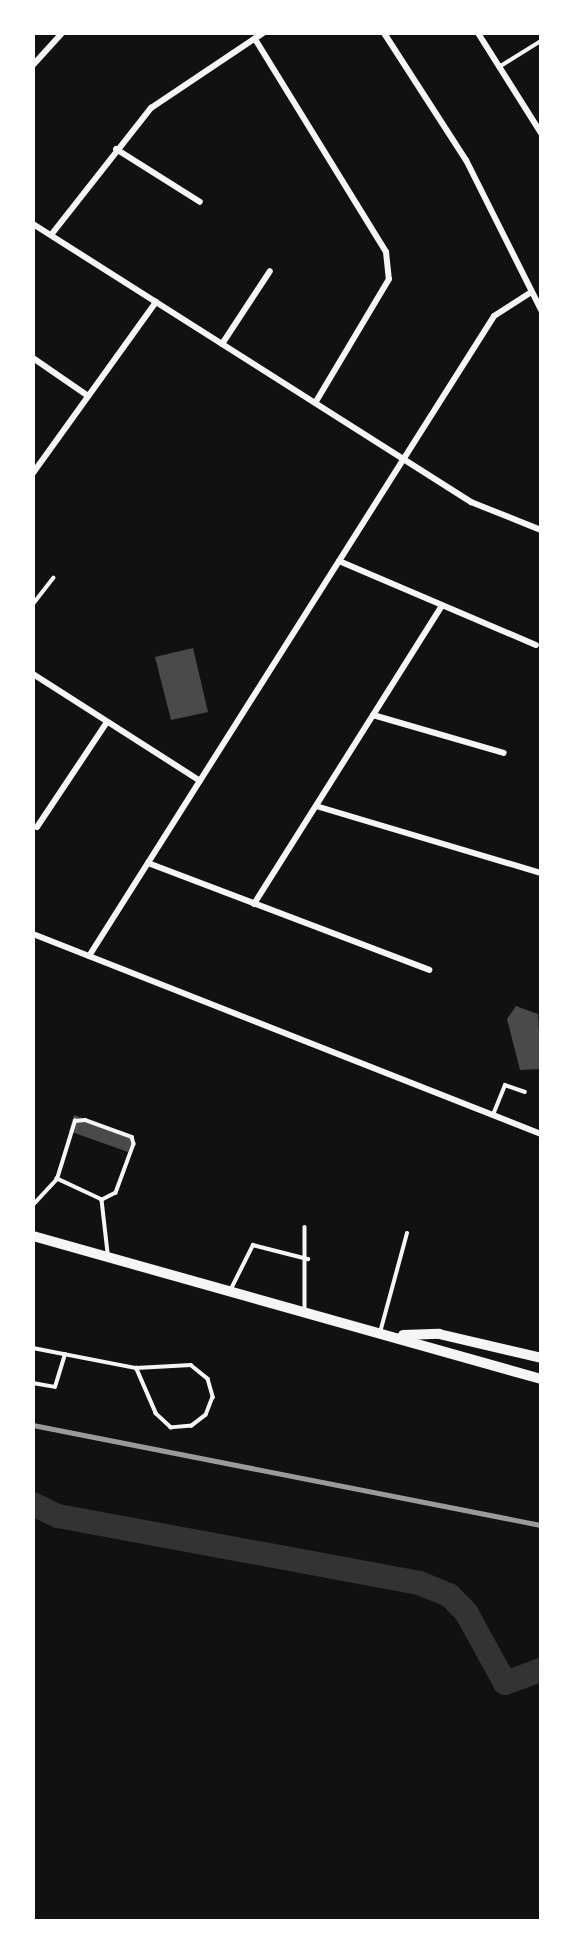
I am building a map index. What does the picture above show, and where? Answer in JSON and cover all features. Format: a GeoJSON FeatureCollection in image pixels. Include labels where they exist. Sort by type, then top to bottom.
{"type":"FeatureCollection","features":[{"type":"Feature","properties":{"kind":"main road"},"geometry":{"type":"LineString","coordinates":[[33,1236],[381,1329],[541,1379]]}},
{"type":"Feature","properties":{"kind":"main road"},"geometry":{"type":"LineString","coordinates":[[399,1335],[439,1334],[541,1359]]}},
{"type":"Feature","properties":{"kind":"street"},"geometry":{"type":"LineString","coordinates":[[33,65],[62,33]]}},
{"type":"Feature","properties":{"kind":"street"},"geometry":{"type":"LineString","coordinates":[[51,235],[116,149],[151,108],[263,33]]}},
{"type":"Feature","properties":{"kind":"street"},"geometry":{"type":"LineString","coordinates":[[384,33],[466,160],[530,293],[541,310]]}},
{"type":"Feature","properties":{"kind":"street"},"geometry":{"type":"LineString","coordinates":[[478,33],[541,133]]}},
{"type":"Feature","properties":{"kind":"street"},"geometry":{"type":"LineString","coordinates":[[255,39],[386,252],[388,279],[315,403]]}},
{"type":"Feature","properties":{"kind":"street"},"geometry":{"type":"LineString","coordinates":[[116,149],[200,202]]}},
{"type":"Feature","properties":{"kind":"street"},"geometry":{"type":"LineString","coordinates":[[33,224],[471,502],[541,530]]}},
{"type":"Feature","properties":{"kind":"street"},"geometry":{"type":"LineString","coordinates":[[222,344],[270,271]]}},
{"type":"Feature","properties":{"kind":"street"},"geometry":{"type":"LineString","coordinates":[[89,956],[494,316],[530,293]]}},
{"type":"Feature","properties":{"kind":"street"},"geometry":{"type":"LineString","coordinates":[[33,472],[156,302]]}},
{"type":"Feature","properties":{"kind":"street"},"geometry":{"type":"LineString","coordinates":[[33,358],[88,396]]}},
{"type":"Feature","properties":{"kind":"street"},"geometry":{"type":"LineString","coordinates":[[339,561],[536,645]]}},
{"type":"Feature","properties":{"kind":"street"},"geometry":{"type":"LineString","coordinates":[[254,904],[442,605]]}},
{"type":"Feature","properties":{"kind":"street"},"geometry":{"type":"LineString","coordinates":[[33,674],[200,781]]}},
{"type":"Feature","properties":{"kind":"street"},"geometry":{"type":"LineString","coordinates":[[373,715],[504,753]]}},
{"type":"Feature","properties":{"kind":"street"},"geometry":{"type":"LineString","coordinates":[[37,827],[107,722]]}},
{"type":"Feature","properties":{"kind":"street"},"geometry":{"type":"LineString","coordinates":[[316,806],[541,873]]}},
{"type":"Feature","properties":{"kind":"street"},"geometry":{"type":"LineString","coordinates":[[148,863],[429,970]]}},
{"type":"Feature","properties":{"kind":"street"},"geometry":{"type":"LineString","coordinates":[[33,934],[541,1134]]}},
{"type":"Feature","properties":{"kind":"lane"},"geometry":{"type":"LineString","coordinates":[[499,67],[541,41]]}},
{"type":"Feature","properties":{"kind":"lane"},"geometry":{"type":"LineString","coordinates":[[33,604],[53,578]]}},
{"type":"Feature","properties":{"kind":"lane"},"geometry":{"type":"LineString","coordinates":[[493,1115],[505,1085],[525,1093]]}},
{"type":"Feature","properties":{"kind":"lane"},"geometry":{"type":"LineString","coordinates":[[33,1205],[57,1179],[75,1121],[132,1138],[116,1193],[102,1200]]}},
{"type":"Feature","properties":{"kind":"lane"},"geometry":{"type":"LineString","coordinates":[[57,1179],[102,1200]]}},
{"type":"Feature","properties":{"kind":"lane"},"geometry":{"type":"LineString","coordinates":[[102,1200],[108,1256]]}},
{"type":"Feature","properties":{"kind":"lane"},"geometry":{"type":"LineString","coordinates":[[305,1227],[308,1259],[305,1308]]}},
{"type":"Feature","properties":{"kind":"lane"},"geometry":{"type":"LineString","coordinates":[[381,1329],[407,1233]]}},
{"type":"Feature","properties":{"kind":"lane"},"geometry":{"type":"LineString","coordinates":[[231,1289],[253,1245],[308,1259]]}},
{"type":"Feature","properties":{"kind":"lane"},"geometry":{"type":"LineString","coordinates":[[33,1348],[136,1368],[191,1365],[208,1379],[213,1397],[206,1415],[192,1426],[171,1427],[156,1414],[136,1368]]}},
{"type":"Feature","properties":{"kind":"lane"},"geometry":{"type":"LineString","coordinates":[[33,1383],[55,1387],[65,1354]]}},
{"type":"Feature","properties":{"kind":"building"},"geometry":{"type":"Polygon","coordinates":[[[193,648],[208,712],[171,720],[155,657],[193,648]]]}},
{"type":"Feature","properties":{"kind":"building"},"geometry":{"type":"Polygon","coordinates":[[[516,1006],[538,1014],[541,1069],[520,1070],[507,1019],[516,1006]]]}},
{"type":"Feature","properties":{"kind":"building"},"geometry":{"type":"Polygon","coordinates":[[[74,1115],[134,1137],[128,1152],[69,1131],[74,1115]]]}},
{"type":"Feature","properties":{"kind":"waterway"},"geometry":{"type":"LineString","coordinates":[[33,1504],[58,1516],[419,1583],[449,1595],[466,1612],[505,1683],[541,1670]]}},
{"type":"Feature","properties":{"kind":"railway"},"geometry":{"type":"LineString","coordinates":[[33,1425],[541,1525]]}}]}
